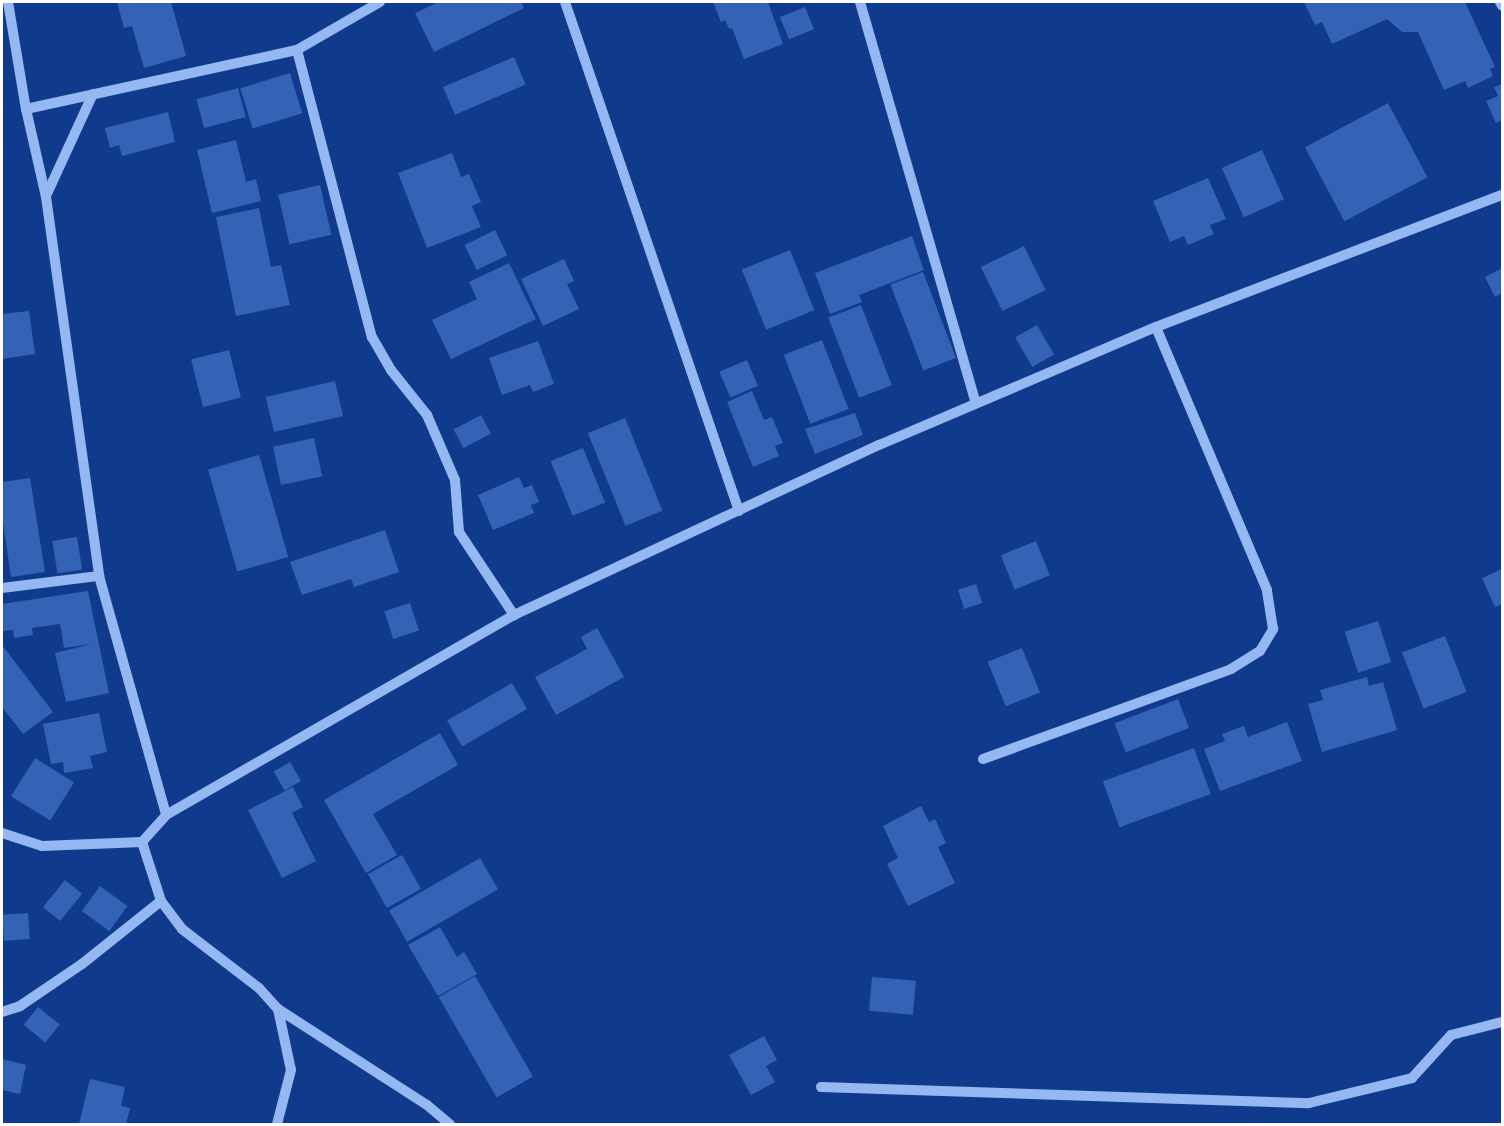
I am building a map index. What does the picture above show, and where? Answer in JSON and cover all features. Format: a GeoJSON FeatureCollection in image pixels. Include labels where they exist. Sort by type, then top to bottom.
{"type":"FeatureCollection","features":[{"type":"Feature","properties":{"kind":"street"},"geometry":{"type":"LineString","coordinates":[[8,2],[26,109],[45,197],[99,576],[166,815]]}},
{"type":"Feature","properties":{"kind":"street"},"geometry":{"type":"LineString","coordinates":[[26,109],[297,50],[380,2]]}},
{"type":"Feature","properties":{"kind":"street"},"geometry":{"type":"LineString","coordinates":[[565,2],[739,511]]}},
{"type":"Feature","properties":{"kind":"street"},"geometry":{"type":"LineString","coordinates":[[860,2],[976,404]]}},
{"type":"Feature","properties":{"kind":"street"},"geometry":{"type":"LineString","coordinates":[[1500,2],[1503,6]]}},
{"type":"Feature","properties":{"kind":"street"},"geometry":{"type":"LineString","coordinates":[[297,50],[372,337],[391,370],[427,415],[455,480],[459,532],[514,615]]}},
{"type":"Feature","properties":{"kind":"street"},"geometry":{"type":"LineString","coordinates":[[45,197],[93,94]]}},
{"type":"Feature","properties":{"kind":"street"},"geometry":{"type":"LineString","coordinates":[[2,833],[42,846],[142,842],[166,815],[514,615],[976,404],[1156,327],[1503,195]]}},
{"type":"Feature","properties":{"kind":"street"},"geometry":{"type":"LineString","coordinates":[[983,759],[1231,669],[1260,651],[1273,629],[1267,590],[1156,327]]}},
{"type":"Feature","properties":{"kind":"street"},"geometry":{"type":"LineString","coordinates":[[2,588],[99,576]]}},
{"type":"Feature","properties":{"kind":"street"},"geometry":{"type":"LineString","coordinates":[[142,842],[161,902],[182,929],[258,988],[278,1009],[450,1125]]}},
{"type":"Feature","properties":{"kind":"street"},"geometry":{"type":"LineString","coordinates":[[2,1012],[20,1006],[82,964],[161,902]]}},
{"type":"Feature","properties":{"kind":"street"},"geometry":{"type":"LineString","coordinates":[[277,1125],[291,1070],[278,1009]]}},
{"type":"Feature","properties":{"kind":"street"},"geometry":{"type":"LineString","coordinates":[[821,1087],[1309,1102],[1412,1078],[1451,1035],[1503,1022]]}},
{"type":"Feature","properties":{"kind":"building"},"geometry":{"type":"Polygon","coordinates":[[[117,2],[171,2],[186,56],[144,68],[132,26],[124,28],[117,2]]]}},
{"type":"Feature","properties":{"kind":"building"},"geometry":{"type":"Polygon","coordinates":[[[439,2],[521,2],[524,8],[434,52],[415,13],[439,2]]]}},
{"type":"Feature","properties":{"kind":"building"},"geometry":{"type":"Polygon","coordinates":[[[713,2],[768,2],[783,44],[744,59],[732,28],[729,29],[725,20],[721,22],[713,2]]]}},
{"type":"Feature","properties":{"kind":"building"},"geometry":{"type":"Polygon","coordinates":[[[1304,2],[1465,2],[1495,67],[1490,69],[1493,76],[1468,88],[1465,81],[1444,90],[1418,32],[1402,32],[1387,19],[1332,44],[1322,22],[1315,25],[1304,2]]]}},
{"type":"Feature","properties":{"kind":"building"},"geometry":{"type":"Polygon","coordinates":[[[805,7],[814,29],[789,39],[780,17],[805,7]]]}},
{"type":"Feature","properties":{"kind":"building"},"geometry":{"type":"Polygon","coordinates":[[[514,57],[526,85],[455,115],[443,87],[514,57]]]}},
{"type":"Feature","properties":{"kind":"building"},"geometry":{"type":"Polygon","coordinates":[[[290,73],[302,113],[253,128],[240,88],[290,73]]]}},
{"type":"Feature","properties":{"kind":"building"},"geometry":{"type":"Polygon","coordinates":[[[1502,84],[1502,120],[1496,123],[1486,101],[1498,96],[1494,87],[1502,84]]]}},
{"type":"Feature","properties":{"kind":"building"},"geometry":{"type":"Polygon","coordinates":[[[238,88],[246,117],[204,128],[196,99],[238,88]]]}},
{"type":"Feature","properties":{"kind":"building"},"geometry":{"type":"Polygon","coordinates":[[[1388,103],[1427,177],[1344,221],[1305,147],[1388,103]]]}},
{"type":"Feature","properties":{"kind":"building"},"geometry":{"type":"Polygon","coordinates":[[[168,112],[175,142],[122,156],[119,145],[110,148],[105,128],[168,112]]]}},
{"type":"Feature","properties":{"kind":"building"},"geometry":{"type":"Polygon","coordinates":[[[236,140],[246,182],[256,179],[261,201],[212,213],[197,150],[236,140]]]}},
{"type":"Feature","properties":{"kind":"building"},"geometry":{"type":"Polygon","coordinates":[[[1262,150],[1284,199],[1244,217],[1222,168],[1262,150]]]}},
{"type":"Feature","properties":{"kind":"building"},"geometry":{"type":"Polygon","coordinates":[[[452,153],[461,177],[469,174],[481,202],[472,206],[481,227],[427,248],[398,173],[452,153]]]}},
{"type":"Feature","properties":{"kind":"building"},"geometry":{"type":"Polygon","coordinates":[[[1208,178],[1226,219],[1210,225],[1214,234],[1188,245],[1184,236],[1170,242],[1153,201],[1208,178]]]}},
{"type":"Feature","properties":{"kind":"building"},"geometry":{"type":"Polygon","coordinates":[[[320,185],[331,235],[290,244],[278,195],[320,185]]]}},
{"type":"Feature","properties":{"kind":"building"},"geometry":{"type":"Polygon","coordinates":[[[259,208],[271,267],[281,265],[290,305],[236,316],[216,217],[259,208]]]}},
{"type":"Feature","properties":{"kind":"building"},"geometry":{"type":"Polygon","coordinates":[[[495,230],[507,255],[477,270],[464,245],[495,230]]]}},
{"type":"Feature","properties":{"kind":"building"},"geometry":{"type":"Polygon","coordinates":[[[912,236],[924,270],[859,295],[862,302],[830,314],[815,273],[912,236]]]}},
{"type":"Feature","properties":{"kind":"building"},"geometry":{"type":"Polygon","coordinates":[[[1024,246],[1045,290],[1002,311],[981,267],[1024,246]]]}},
{"type":"Feature","properties":{"kind":"building"},"geometry":{"type":"Polygon","coordinates":[[[790,250],[814,310],[766,330],[742,269],[790,250]]]}},
{"type":"Feature","properties":{"kind":"building"},"geometry":{"type":"Polygon","coordinates":[[[564,259],[574,281],[567,284],[579,309],[543,326],[521,279],[564,259]]]}},
{"type":"Feature","properties":{"kind":"building"},"geometry":{"type":"Polygon","coordinates":[[[509,263],[536,319],[451,359],[432,320],[477,299],[469,282],[509,263]]]}},
{"type":"Feature","properties":{"kind":"building"},"geometry":{"type":"Polygon","coordinates":[[[1502,268],[1502,293],[1495,297],[1485,277],[1502,268]]]}},
{"type":"Feature","properties":{"kind":"building"},"geometry":{"type":"Polygon","coordinates":[[[923,272],[956,358],[923,370],[890,285],[923,272]]]}},
{"type":"Feature","properties":{"kind":"building"},"geometry":{"type":"Polygon","coordinates":[[[861,305],[892,385],[859,398],[828,318],[861,305]]]}},
{"type":"Feature","properties":{"kind":"building"},"geometry":{"type":"Polygon","coordinates":[[[29,311],[35,354],[2,359],[2,314],[29,311]]]}},
{"type":"Feature","properties":{"kind":"building"},"geometry":{"type":"Polygon","coordinates":[[[1037,325],[1054,354],[1032,367],[1015,338],[1037,325]]]}},
{"type":"Feature","properties":{"kind":"building"},"geometry":{"type":"Polygon","coordinates":[[[822,340],[849,409],[810,424],[784,355],[822,340]]]}},
{"type":"Feature","properties":{"kind":"building"},"geometry":{"type":"Polygon","coordinates":[[[538,341],[554,384],[533,392],[530,385],[502,395],[489,358],[538,341]]]}},
{"type":"Feature","properties":{"kind":"building"},"geometry":{"type":"Polygon","coordinates":[[[229,350],[241,398],[203,407],[191,359],[229,350]]]}},
{"type":"Feature","properties":{"kind":"building"},"geometry":{"type":"Polygon","coordinates":[[[747,360],[758,386],[730,397],[719,372],[747,360]]]}},
{"type":"Feature","properties":{"kind":"building"},"geometry":{"type":"Polygon","coordinates":[[[335,381],[343,416],[274,432],[266,397],[335,381]]]}},
{"type":"Feature","properties":{"kind":"building"},"geometry":{"type":"Polygon","coordinates":[[[752,391],[764,420],[772,417],[783,443],[775,446],[779,456],[753,467],[727,402],[752,391]]]}},
{"type":"Feature","properties":{"kind":"building"},"geometry":{"type":"Polygon","coordinates":[[[855,413],[863,435],[815,454],[805,429],[855,413]]]}},
{"type":"Feature","properties":{"kind":"building"},"geometry":{"type":"Polygon","coordinates":[[[481,415],[491,434],[463,448],[454,430],[481,415]]]}},
{"type":"Feature","properties":{"kind":"building"},"geometry":{"type":"Polygon","coordinates":[[[625,418],[662,511],[625,526],[588,433],[625,418]]]}},
{"type":"Feature","properties":{"kind":"building"},"geometry":{"type":"Polygon","coordinates":[[[314,438],[322,476],[281,485],[273,447],[314,438]]]}},
{"type":"Feature","properties":{"kind":"building"},"geometry":{"type":"Polygon","coordinates":[[[583,448],[605,503],[573,516],[551,461],[583,448]]]}},
{"type":"Feature","properties":{"kind":"building"},"geometry":{"type":"Polygon","coordinates":[[[259,455],[288,557],[237,572],[208,470],[259,455]]]}},
{"type":"Feature","properties":{"kind":"building"},"geometry":{"type":"Polygon","coordinates":[[[519,477],[524,488],[532,485],[539,502],[531,505],[534,513],[493,530],[478,495],[519,477]]]}},
{"type":"Feature","properties":{"kind":"building"},"geometry":{"type":"Polygon","coordinates":[[[30,478],[45,572],[11,577],[2,516],[2,482],[30,478]]]}},
{"type":"Feature","properties":{"kind":"building"},"geometry":{"type":"Polygon","coordinates":[[[385,530],[399,572],[354,587],[351,579],[302,595],[290,562],[385,530]]]}},
{"type":"Feature","properties":{"kind":"building"},"geometry":{"type":"Polygon","coordinates":[[[77,537],[82,570],[57,574],[52,541],[77,537]]]}},
{"type":"Feature","properties":{"kind":"building"},"geometry":{"type":"Polygon","coordinates":[[[1036,541],[1050,575],[1015,590],[1001,555],[1036,541]]]}},
{"type":"Feature","properties":{"kind":"building"},"geometry":{"type":"Polygon","coordinates":[[[1502,569],[1502,604],[1495,607],[1482,578],[1502,569]]]}},
{"type":"Feature","properties":{"kind":"building"},"geometry":{"type":"Polygon","coordinates":[[[976,584],[982,603],[964,609],[958,590],[976,584]]]}},
{"type":"Feature","properties":{"kind":"building"},"geometry":{"type":"Polygon","coordinates":[[[88,591],[109,693],[66,702],[55,653],[92,644],[64,648],[60,624],[32,628],[33,635],[14,638],[13,630],[2,631],[2,604],[88,591]]]}},
{"type":"Feature","properties":{"kind":"building"},"geometry":{"type":"Polygon","coordinates":[[[410,603],[419,631],[393,639],[384,611],[410,603]]]}},
{"type":"Feature","properties":{"kind":"building"},"geometry":{"type":"Polygon","coordinates":[[[1378,621],[1391,662],[1358,673],[1345,632],[1378,621]]]}},
{"type":"Feature","properties":{"kind":"building"},"geometry":{"type":"Polygon","coordinates":[[[597,628],[624,677],[556,715],[535,677],[587,649],[581,637],[597,628]]]}},
{"type":"Feature","properties":{"kind":"building"},"geometry":{"type":"Polygon","coordinates":[[[1445,636],[1467,692],[1424,708],[1402,652],[1445,636]]]}},
{"type":"Feature","properties":{"kind":"building"},"geometry":{"type":"Polygon","coordinates":[[[2,645],[53,712],[23,734],[2,707],[2,645]]]}},
{"type":"Feature","properties":{"kind":"building"},"geometry":{"type":"Polygon","coordinates":[[[1022,648],[1040,693],[1006,706],[988,662],[1022,648]]]}},
{"type":"Feature","properties":{"kind":"building"},"geometry":{"type":"Polygon","coordinates":[[[1367,677],[1369,686],[1383,682],[1397,730],[1322,752],[1308,704],[1323,700],[1320,690],[1367,677]]]}},
{"type":"Feature","properties":{"kind":"building"},"geometry":{"type":"Polygon","coordinates":[[[512,683],[527,709],[462,746],[447,720],[512,683]]]}},
{"type":"Feature","properties":{"kind":"building"},"geometry":{"type":"Polygon","coordinates":[[[1178,699],[1189,728],[1126,752],[1115,723],[1178,699]]]}},
{"type":"Feature","properties":{"kind":"building"},"geometry":{"type":"Polygon","coordinates":[[[99,713],[107,752],[90,756],[93,768],[64,773],[63,762],[51,764],[43,724],[99,713]]]}},
{"type":"Feature","properties":{"kind":"building"},"geometry":{"type":"Polygon","coordinates":[[[1287,722],[1302,761],[1220,791],[1204,749],[1225,741],[1222,734],[1244,726],[1248,737],[1287,722]]]}},
{"type":"Feature","properties":{"kind":"building"},"geometry":{"type":"Polygon","coordinates":[[[440,733],[458,765],[373,814],[397,855],[366,873],[324,800],[440,733]]]}},
{"type":"Feature","properties":{"kind":"building"},"geometry":{"type":"Polygon","coordinates":[[[1194,748],[1211,794],[1120,827],[1103,781],[1194,748]]]}},
{"type":"Feature","properties":{"kind":"building"},"geometry":{"type":"Polygon","coordinates":[[[35,758],[74,782],[50,821],[11,796],[35,758]]]}},
{"type":"Feature","properties":{"kind":"building"},"geometry":{"type":"Polygon","coordinates":[[[290,762],[301,781],[285,791],[274,772],[290,762]]]}},
{"type":"Feature","properties":{"kind":"building"},"geometry":{"type":"Polygon","coordinates":[[[293,787],[303,807],[292,813],[316,861],[282,878],[248,810],[293,787]]]}},
{"type":"Feature","properties":{"kind":"building"},"geometry":{"type":"Polygon","coordinates":[[[921,806],[929,822],[935,819],[946,843],[938,847],[955,883],[908,906],[887,864],[898,858],[883,826],[921,806]]]}},
{"type":"Feature","properties":{"kind":"building"},"geometry":{"type":"Polygon","coordinates":[[[402,855],[421,889],[387,908],[368,874],[402,855]]]}},
{"type":"Feature","properties":{"kind":"building"},"geometry":{"type":"Polygon","coordinates":[[[480,858],[498,889],[407,942],[389,910],[480,858]]]}},
{"type":"Feature","properties":{"kind":"building"},"geometry":{"type":"Polygon","coordinates":[[[65,880],[82,894],[60,921],[43,907],[65,880]]]}},
{"type":"Feature","properties":{"kind":"building"},"geometry":{"type":"Polygon","coordinates":[[[100,886],[128,906],[109,931],[82,911],[100,886]]]}},
{"type":"Feature","properties":{"kind":"building"},"geometry":{"type":"Polygon","coordinates":[[[28,913],[30,939],[4,941],[2,915],[28,913]]]}},
{"type":"Feature","properties":{"kind":"building"},"geometry":{"type":"Polygon","coordinates":[[[440,927],[457,957],[464,952],[477,974],[438,996],[408,945],[440,927]]]}},
{"type":"Feature","properties":{"kind":"building"},"geometry":{"type":"Polygon","coordinates":[[[475,976],[533,1076],[497,1097],[439,997],[475,976]]]}},
{"type":"Feature","properties":{"kind":"building"},"geometry":{"type":"Polygon","coordinates":[[[872,977],[916,981],[913,1015],[869,1011],[872,977]]]}},
{"type":"Feature","properties":{"kind":"building"},"geometry":{"type":"Polygon","coordinates":[[[38,1007],[60,1025],[45,1042],[24,1025],[38,1007]]]}},
{"type":"Feature","properties":{"kind":"building"},"geometry":{"type":"Polygon","coordinates":[[[764,1036],[777,1060],[766,1066],[775,1082],[751,1095],[729,1055],[764,1036]]]}},
{"type":"Feature","properties":{"kind":"building"},"geometry":{"type":"Polygon","coordinates":[[[2,1059],[26,1065],[20,1094],[2,1090],[2,1059]]]}},
{"type":"Feature","properties":{"kind":"building"},"geometry":{"type":"Polygon","coordinates":[[[90,1079],[125,1087],[121,1106],[130,1108],[126,1124],[79,1124],[90,1079]]]}}]}
